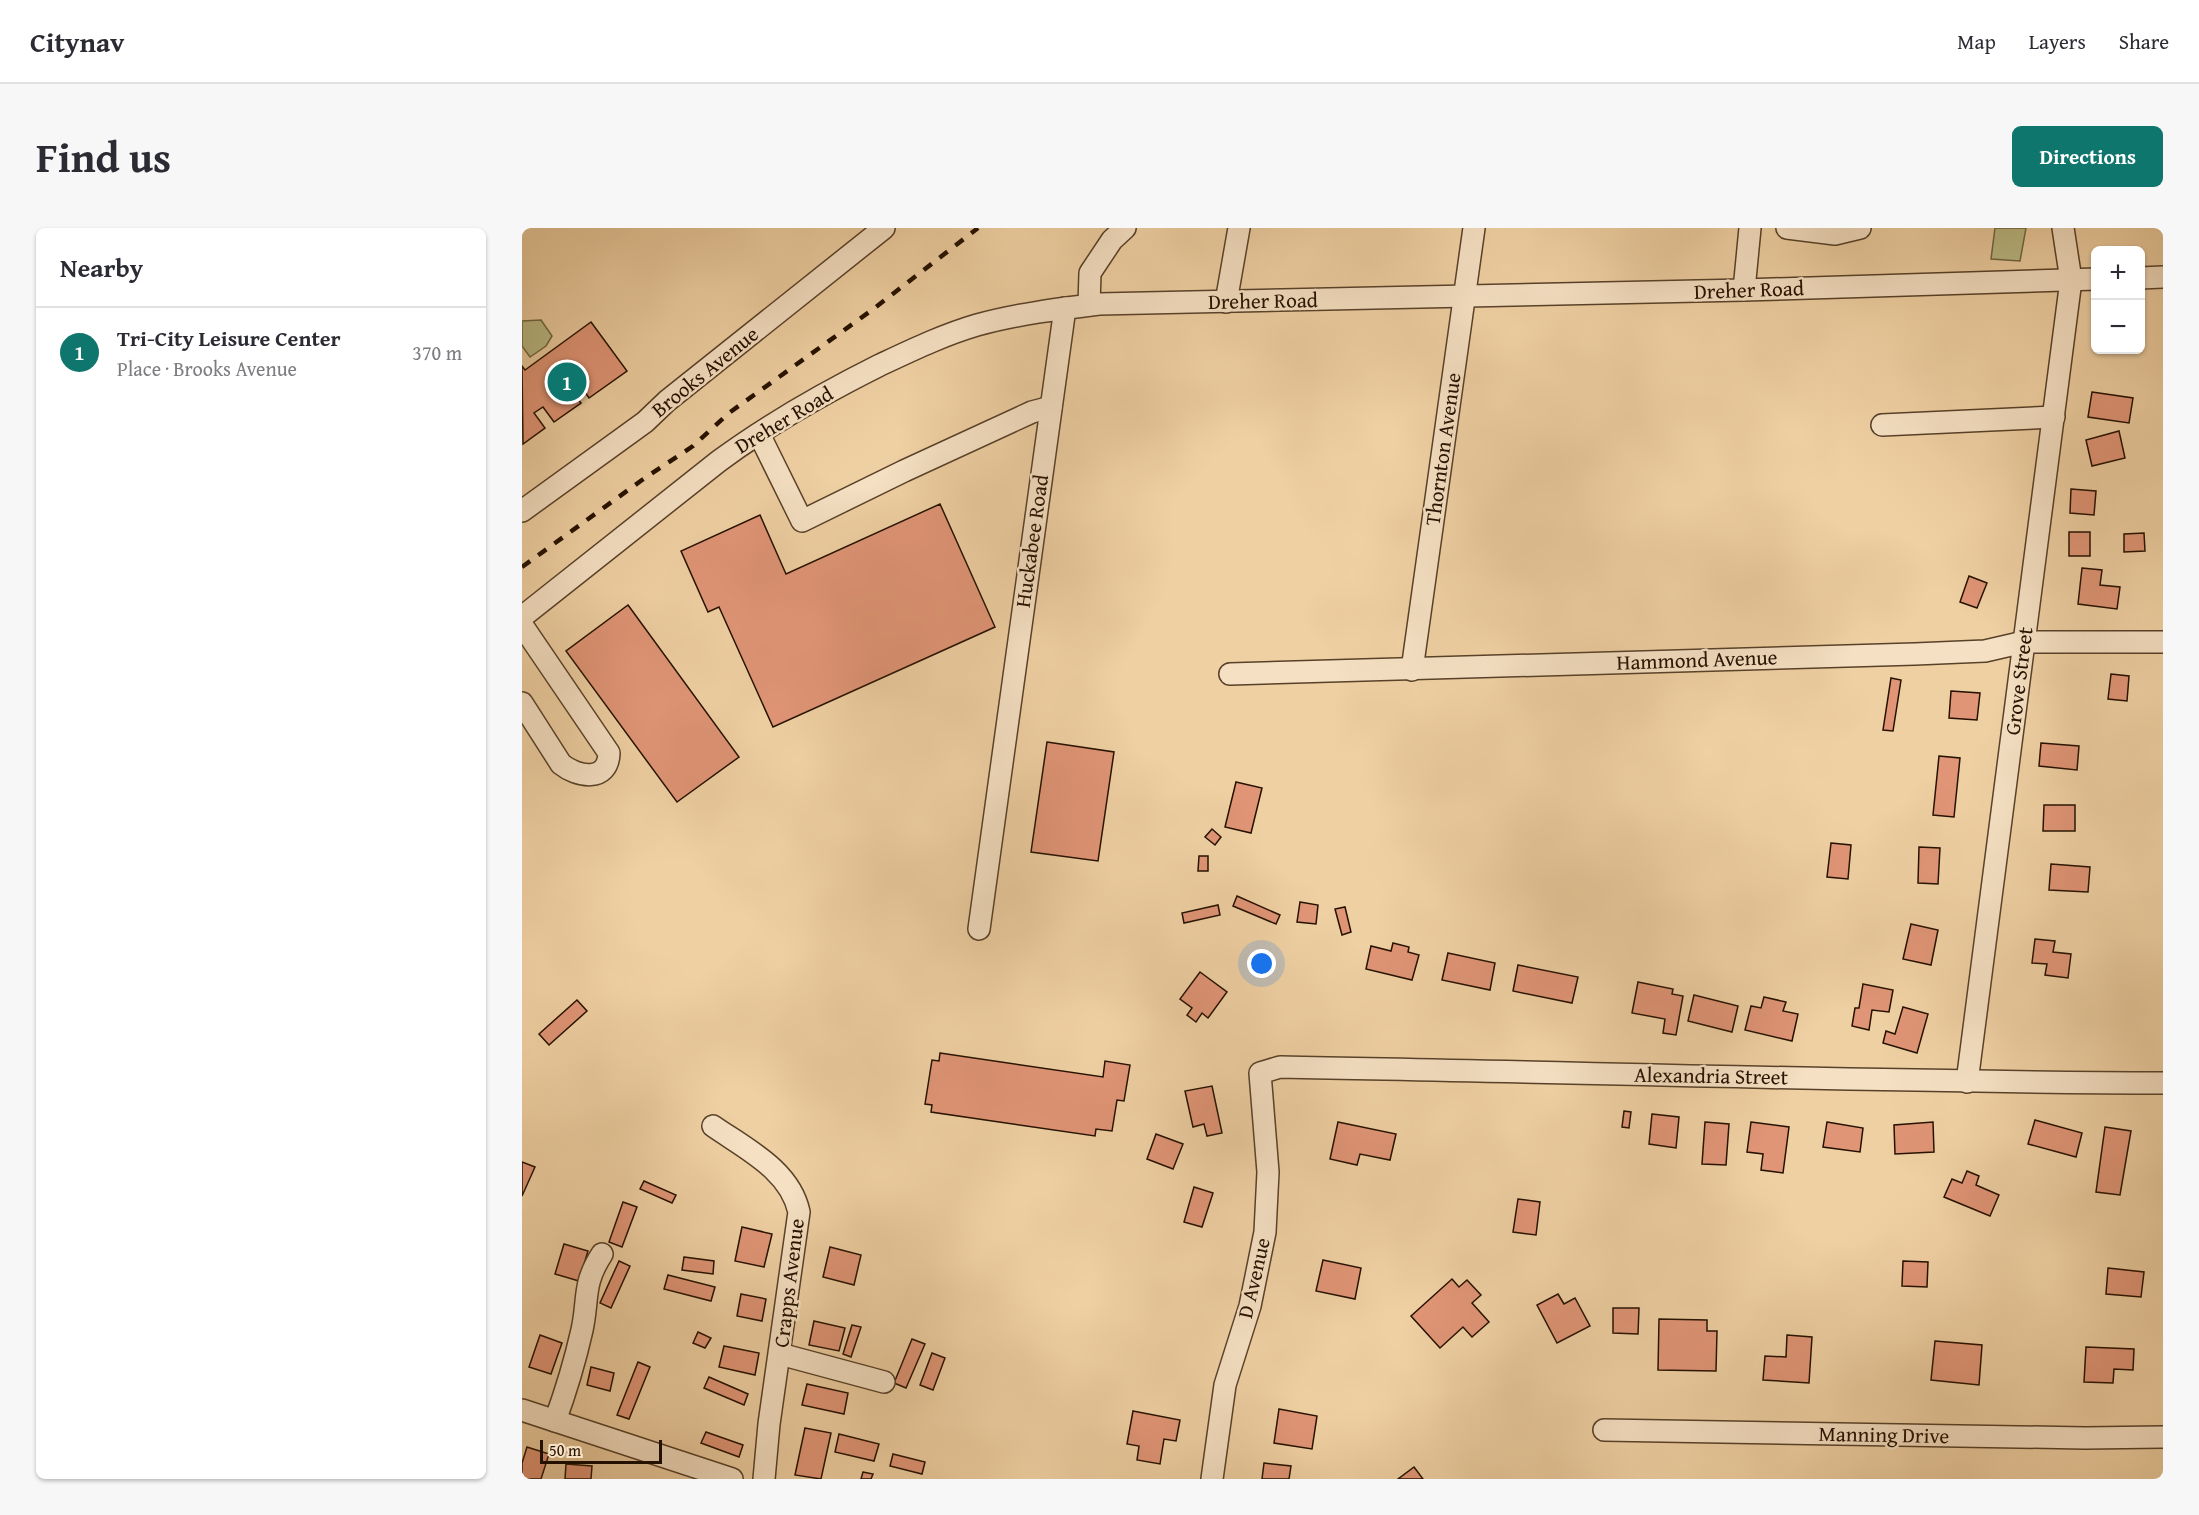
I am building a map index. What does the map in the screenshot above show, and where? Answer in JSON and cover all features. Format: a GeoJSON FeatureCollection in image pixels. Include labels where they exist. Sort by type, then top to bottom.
{"type":"FeatureCollection","features":[{"type":"Feature","properties":{"kind":"street","name":"Brooks Avenue"},"geometry":{"type":"LineString","coordinates":[[522,511],[645,422],[667,401],[884,228]]}},
{"type":"Feature","properties":{"kind":"street"},"geometry":{"type":"LineString","coordinates":[[1089,305],[1090,273],[1112,240],[1125,228]]}},
{"type":"Feature","properties":{"kind":"street"},"geometry":{"type":"LineString","coordinates":[[1226,302],[1239,228]]}},
{"type":"Feature","properties":{"kind":"street","name":"Thornton Avenue"},"geometry":{"type":"LineString","coordinates":[[1412,670],[1474,228]]}},
{"type":"Feature","properties":{"kind":"street"},"geometry":{"type":"LineString","coordinates":[[1744,290],[1750,228]]}},
{"type":"Feature","properties":{"kind":"street"},"geometry":{"type":"LineString","coordinates":[[1787,228],[1834,234],[1860,228]]}},
{"type":"Feature","properties":{"kind":"street","name":"Grove Street"},"geometry":{"type":"LineString","coordinates":[[1967,1082],[2071,280],[2063,228]]}},
{"type":"Feature","properties":{"kind":"street"},"geometry":{"type":"LineString","coordinates":[[2145,278],[2163,277]]}},
{"type":"Feature","properties":{"kind":"street","name":"Dreher Road"},"geometry":{"type":"LineString","coordinates":[[522,616],[719,461],[759,434],[848,381],[927,342],[978,325],[1030,313],[1089,305],[1744,290],[2091,279]]}},
{"type":"Feature","properties":{"kind":"street","name":"Huckabee Road"},"geometry":{"type":"LineString","coordinates":[[979,929],[1065,308]]}},
{"type":"Feature","properties":{"kind":"street"},"geometry":{"type":"LineString","coordinates":[[759,434],[802,521],[1032,412],[1051,407]]}},
{"type":"Feature","properties":{"kind":"street"},"geometry":{"type":"LineString","coordinates":[[1882,425],[2054,417]]}},
{"type":"Feature","properties":{"kind":"street"},"geometry":{"type":"LineString","coordinates":[[522,625],[609,753],[609,761],[602,771],[582,775],[569,771],[561,764],[522,703]]}},
{"type":"Feature","properties":{"kind":"street","name":"Hammond Avenue"},"geometry":{"type":"LineString","coordinates":[[1230,674],[1946,653],[1985,651],[2024,642],[2163,642]]}},
{"type":"Feature","properties":{"kind":"street","name":"Alexandria Street"},"geometry":{"type":"LineString","coordinates":[[1260,1073],[1280,1066],[1590,1075],[2163,1083]]}},
{"type":"Feature","properties":{"kind":"street","name":"D Avenue"},"geometry":{"type":"LineString","coordinates":[[1212,1479],[1225,1385],[1250,1306],[1266,1232],[1268,1172],[1260,1073]]}},
{"type":"Feature","properties":{"kind":"street","name":"Crapps Avenue"},"geometry":{"type":"LineString","coordinates":[[713,1126],[767,1164],[788,1185],[796,1197],[799,1212],[764,1479]]}},
{"type":"Feature","properties":{"kind":"street"},"geometry":{"type":"LineString","coordinates":[[555,1421],[570,1380],[582,1328],[589,1278],[602,1254]]}},
{"type":"Feature","properties":{"kind":"street"},"geometry":{"type":"LineString","coordinates":[[780,1354],[884,1382]]}},
{"type":"Feature","properties":{"kind":"street"},"geometry":{"type":"LineString","coordinates":[[522,1410],[732,1479]]}},
{"type":"Feature","properties":{"kind":"street","name":"Manning Drive"},"geometry":{"type":"LineString","coordinates":[[1604,1430],[2085,1438],[2163,1437]]}},
{"type":"Feature","properties":{"kind":"green space"},"geometry":{"type":"Polygon","coordinates":[[[1995,228],[2026,228],[2020,261],[1991,259],[1995,228]]]}},
{"type":"Feature","properties":{"kind":"green space"},"geometry":{"type":"Polygon","coordinates":[[[541,320],[552,336],[546,346],[530,357],[522,346],[522,321],[541,320]]]}},
{"type":"Feature","properties":{"kind":"building"},"geometry":{"type":"Polygon","coordinates":[[[591,322],[627,371],[589,398],[585,392],[577,398],[581,403],[554,422],[543,407],[534,413],[545,428],[523,444],[522,366],[525,370],[591,322]]]}},
{"type":"Feature","properties":{"kind":"building"},"geometry":{"type":"Polygon","coordinates":[[[2092,392],[2133,398],[2129,423],[2088,417],[2092,392]]]}},
{"type":"Feature","properties":{"kind":"building"},"geometry":{"type":"Polygon","coordinates":[[[2119,431],[2125,458],[2092,466],[2086,440],[2119,431]]]}},
{"type":"Feature","properties":{"kind":"building"},"geometry":{"type":"Polygon","coordinates":[[[2071,489],[2096,491],[2094,515],[2070,513],[2071,489]]]}},
{"type":"Feature","properties":{"kind":"building"},"geometry":{"type":"Polygon","coordinates":[[[940,504],[995,627],[773,727],[719,607],[708,612],[681,551],[760,515],[786,574],[940,504]]]}},
{"type":"Feature","properties":{"kind":"building"},"geometry":{"type":"Polygon","coordinates":[[[2069,532],[2090,532],[2090,556],[2069,556],[2069,532]]]}},
{"type":"Feature","properties":{"kind":"building"},"geometry":{"type":"Polygon","coordinates":[[[2144,533],[2145,551],[2124,552],[2124,534],[2144,533]]]}},
{"type":"Feature","properties":{"kind":"building"},"geometry":{"type":"Polygon","coordinates":[[[2082,568],[2102,570],[2100,585],[2120,587],[2117,609],[2078,604],[2082,568]]]}},
{"type":"Feature","properties":{"kind":"building"},"geometry":{"type":"Polygon","coordinates":[[[1969,576],[1987,583],[1977,608],[1960,602],[1969,576]]]}},
{"type":"Feature","properties":{"kind":"building"},"geometry":{"type":"Polygon","coordinates":[[[628,605],[739,757],[677,802],[566,651],[628,605]]]}},
{"type":"Feature","properties":{"kind":"building"},"geometry":{"type":"Polygon","coordinates":[[[2111,674],[2129,676],[2127,701],[2108,699],[2111,674]]]}},
{"type":"Feature","properties":{"kind":"building"},"geometry":{"type":"Polygon","coordinates":[[[1891,678],[1901,680],[1893,731],[1883,730],[1891,678]]]}},
{"type":"Feature","properties":{"kind":"building"},"geometry":{"type":"Polygon","coordinates":[[[1951,691],[1980,693],[1977,720],[1949,718],[1951,691]]]}},
{"type":"Feature","properties":{"kind":"building"},"geometry":{"type":"Polygon","coordinates":[[[1047,742],[1114,752],[1098,861],[1031,852],[1047,742]]]}},
{"type":"Feature","properties":{"kind":"building"},"geometry":{"type":"Polygon","coordinates":[[[2041,743],[2079,746],[2077,770],[2039,766],[2041,743]]]}},
{"type":"Feature","properties":{"kind":"building"},"geometry":{"type":"Polygon","coordinates":[[[1939,756],[1960,758],[1954,817],[1933,815],[1939,756]]]}},
{"type":"Feature","properties":{"kind":"building"},"geometry":{"type":"Polygon","coordinates":[[[1236,782],[1262,788],[1251,833],[1225,827],[1236,782]]]}},
{"type":"Feature","properties":{"kind":"building"},"geometry":{"type":"Polygon","coordinates":[[[2044,805],[2075,805],[2075,831],[2043,831],[2044,805]]]}},
{"type":"Feature","properties":{"kind":"building"},"geometry":{"type":"Polygon","coordinates":[[[1212,829],[1221,837],[1215,845],[1205,837],[1212,829]]]}},
{"type":"Feature","properties":{"kind":"building"},"geometry":{"type":"Polygon","coordinates":[[[1831,843],[1851,845],[1848,879],[1827,877],[1831,843]]]}},
{"type":"Feature","properties":{"kind":"building"},"geometry":{"type":"Polygon","coordinates":[[[1919,847],[1940,848],[1938,884],[1918,883],[1919,847]]]}},
{"type":"Feature","properties":{"kind":"building"},"geometry":{"type":"Polygon","coordinates":[[[1199,856],[1208,856],[1208,871],[1198,871],[1199,856]]]}},
{"type":"Feature","properties":{"kind":"building"},"geometry":{"type":"Polygon","coordinates":[[[2051,864],[2090,867],[2088,892],[2049,890],[2051,864]]]}},
{"type":"Feature","properties":{"kind":"building"},"geometry":{"type":"Polygon","coordinates":[[[1237,896],[1280,915],[1276,924],[1233,906],[1237,896]]]}},
{"type":"Feature","properties":{"kind":"building"},"geometry":{"type":"Polygon","coordinates":[[[1300,902],[1318,905],[1316,924],[1297,922],[1300,902]]]}},
{"type":"Feature","properties":{"kind":"building"},"geometry":{"type":"Polygon","coordinates":[[[1218,905],[1220,915],[1184,923],[1182,913],[1218,905]]]}},
{"type":"Feature","properties":{"kind":"building"},"geometry":{"type":"Polygon","coordinates":[[[1345,907],[1351,932],[1342,935],[1335,909],[1345,907]]]}},
{"type":"Feature","properties":{"kind":"building"},"geometry":{"type":"Polygon","coordinates":[[[1911,924],[1938,930],[1931,965],[1903,959],[1911,924]]]}},
{"type":"Feature","properties":{"kind":"building"},"geometry":{"type":"Polygon","coordinates":[[[2035,939],[2055,941],[2053,952],[2071,954],[2068,978],[2045,975],[2047,964],[2032,963],[2035,939]]]}},
{"type":"Feature","properties":{"kind":"building"},"geometry":{"type":"Polygon","coordinates":[[[1393,943],[1409,947],[1408,952],[1419,955],[1412,980],[1366,969],[1371,946],[1391,951],[1393,943]]]}},
{"type":"Feature","properties":{"kind":"building"},"geometry":{"type":"Polygon","coordinates":[[[1448,953],[1495,963],[1490,990],[1442,980],[1448,953]]]}},
{"type":"Feature","properties":{"kind":"building"},"geometry":{"type":"Polygon","coordinates":[[[1518,965],[1578,977],[1572,1003],[1513,991],[1518,965]]]}},
{"type":"Feature","properties":{"kind":"building"},"geometry":{"type":"Polygon","coordinates":[[[1200,972],[1227,992],[1208,1018],[1202,1013],[1196,1022],[1187,1015],[1192,1008],[1180,999],[1200,972]]]}},
{"type":"Feature","properties":{"kind":"building"},"geometry":{"type":"Polygon","coordinates":[[[1638,982],[1673,989],[1672,994],[1683,996],[1676,1035],[1663,1033],[1665,1019],[1632,1013],[1638,982]]]}},
{"type":"Feature","properties":{"kind":"building"},"geometry":{"type":"Polygon","coordinates":[[[1863,984],[1893,990],[1889,1012],[1872,1010],[1869,1030],[1852,1026],[1855,1008],[1859,1008],[1863,984]]]}},
{"type":"Feature","properties":{"kind":"building"},"geometry":{"type":"Polygon","coordinates":[[[1694,995],[1738,1006],[1732,1032],[1688,1021],[1694,995]]]}},
{"type":"Feature","properties":{"kind":"building"},"geometry":{"type":"Polygon","coordinates":[[[1764,997],[1786,1002],[1783,1011],[1798,1014],[1792,1041],[1745,1030],[1751,1006],[1761,1008],[1764,997]]]}},
{"type":"Feature","properties":{"kind":"building"},"geometry":{"type":"Polygon","coordinates":[[[577,1000],[587,1011],[549,1045],[539,1034],[577,1000]]]}},
{"type":"Feature","properties":{"kind":"building"},"geometry":{"type":"Polygon","coordinates":[[[1903,1007],[1928,1014],[1917,1053],[1883,1043],[1886,1031],[1895,1034],[1903,1007]]]}},
{"type":"Feature","properties":{"kind":"building"},"geometry":{"type":"Polygon","coordinates":[[[940,1053],[1103,1077],[1105,1061],[1130,1065],[1124,1101],[1117,1100],[1112,1131],[1096,1129],[1095,1136],[931,1112],[932,1105],[925,1104],[932,1060],[939,1061],[940,1053]]]}},
{"type":"Feature","properties":{"kind":"building"},"geometry":{"type":"Polygon","coordinates":[[[1212,1086],[1222,1133],[1207,1136],[1204,1124],[1193,1127],[1185,1091],[1212,1086]]]}},
{"type":"Feature","properties":{"kind":"building"},"geometry":{"type":"Polygon","coordinates":[[[1624,1111],[1631,1112],[1629,1128],[1622,1127],[1624,1111]]]}},
{"type":"Feature","properties":{"kind":"building"},"geometry":{"type":"Polygon","coordinates":[[[1652,1114],[1679,1117],[1676,1148],[1649,1144],[1652,1114]]]}},
{"type":"Feature","properties":{"kind":"building"},"geometry":{"type":"Polygon","coordinates":[[[2035,1120],[2082,1133],[2076,1157],[2028,1144],[2035,1120]]]}},
{"type":"Feature","properties":{"kind":"building"},"geometry":{"type":"Polygon","coordinates":[[[1338,1122],[1396,1134],[1390,1160],[1360,1154],[1357,1165],[1330,1159],[1338,1122]]]}},
{"type":"Feature","properties":{"kind":"building"},"geometry":{"type":"Polygon","coordinates":[[[1705,1122],[1729,1124],[1726,1165],[1702,1164],[1705,1122]]]}},
{"type":"Feature","properties":{"kind":"building"},"geometry":{"type":"Polygon","coordinates":[[[1751,1122],[1789,1127],[1783,1173],[1761,1170],[1763,1154],[1747,1152],[1751,1122]]]}},
{"type":"Feature","properties":{"kind":"building"},"geometry":{"type":"Polygon","coordinates":[[[1827,1122],[1863,1128],[1860,1152],[1823,1147],[1827,1122]]]}},
{"type":"Feature","properties":{"kind":"building"},"geometry":{"type":"Polygon","coordinates":[[[1933,1122],[1934,1152],[1895,1154],[1894,1125],[1933,1122]]]}},
{"type":"Feature","properties":{"kind":"building"},"geometry":{"type":"Polygon","coordinates":[[[2105,1127],[2131,1131],[2120,1195],[2096,1192],[2105,1127]]]}},
{"type":"Feature","properties":{"kind":"building"},"geometry":{"type":"Polygon","coordinates":[[[1156,1134],[1183,1144],[1173,1169],[1147,1159],[1156,1134]]]}},
{"type":"Feature","properties":{"kind":"building"},"geometry":{"type":"Polygon","coordinates":[[[522,1162],[535,1167],[522,1196],[522,1162]]]}},
{"type":"Feature","properties":{"kind":"building"},"geometry":{"type":"Polygon","coordinates":[[[1967,1171],[1979,1176],[1976,1185],[1999,1195],[1990,1216],[1944,1197],[1952,1179],[1962,1183],[1967,1171]]]}},
{"type":"Feature","properties":{"kind":"building"},"geometry":{"type":"Polygon","coordinates":[[[644,1181],[676,1195],[672,1203],[640,1189],[644,1181]]]}},
{"type":"Feature","properties":{"kind":"building"},"geometry":{"type":"Polygon","coordinates":[[[1194,1187],[1213,1193],[1202,1227],[1184,1222],[1194,1187]]]}},
{"type":"Feature","properties":{"kind":"building"},"geometry":{"type":"Polygon","coordinates":[[[1518,1199],[1540,1202],[1536,1235],[1513,1232],[1518,1199]]]}},
{"type":"Feature","properties":{"kind":"building"},"geometry":{"type":"Polygon","coordinates":[[[623,1202],[637,1207],[622,1247],[609,1242],[623,1202]]]}},
{"type":"Feature","properties":{"kind":"building"},"geometry":{"type":"Polygon","coordinates":[[[742,1227],[772,1234],[764,1267],[735,1261],[742,1227]]]}},
{"type":"Feature","properties":{"kind":"building"},"geometry":{"type":"Polygon","coordinates":[[[564,1244],[588,1251],[579,1281],[555,1274],[564,1244]]]}},
{"type":"Feature","properties":{"kind":"building"},"geometry":{"type":"Polygon","coordinates":[[[830,1247],[861,1255],[854,1285],[823,1277],[830,1247]]]}},
{"type":"Feature","properties":{"kind":"building"},"geometry":{"type":"Polygon","coordinates":[[[684,1257],[714,1261],[713,1274],[682,1270],[684,1257]]]}},
{"type":"Feature","properties":{"kind":"building"},"geometry":{"type":"Polygon","coordinates":[[[1323,1260],[1361,1268],[1355,1299],[1316,1291],[1323,1260]]]}},
{"type":"Feature","properties":{"kind":"building"},"geometry":{"type":"Polygon","coordinates":[[[619,1261],[630,1266],[611,1308],[600,1303],[619,1261]]]}},
{"type":"Feature","properties":{"kind":"building"},"geometry":{"type":"Polygon","coordinates":[[[1903,1261],[1928,1262],[1927,1287],[1902,1286],[1903,1261]]]}},
{"type":"Feature","properties":{"kind":"building"},"geometry":{"type":"Polygon","coordinates":[[[2108,1268],[2144,1272],[2141,1297],[2106,1294],[2108,1268]]]}},
{"type":"Feature","properties":{"kind":"building"},"geometry":{"type":"Polygon","coordinates":[[[668,1275],[715,1287],[711,1301],[664,1289],[668,1275]]]}},
{"type":"Feature","properties":{"kind":"building"},"geometry":{"type":"Polygon","coordinates":[[[1452,1279],[1459,1287],[1467,1280],[1481,1295],[1472,1303],[1489,1322],[1472,1337],[1463,1327],[1440,1348],[1411,1316],[1452,1279]]]}},
{"type":"Feature","properties":{"kind":"building"},"geometry":{"type":"Polygon","coordinates":[[[741,1294],[766,1299],[762,1321],[737,1316],[741,1294]]]}},
{"type":"Feature","properties":{"kind":"building"},"geometry":{"type":"Polygon","coordinates":[[[1558,1294],[1564,1304],[1575,1298],[1590,1326],[1557,1343],[1537,1305],[1558,1294]]]}},
{"type":"Feature","properties":{"kind":"building"},"geometry":{"type":"Polygon","coordinates":[[[1613,1308],[1639,1308],[1638,1334],[1613,1333],[1613,1308]]]}},
{"type":"Feature","properties":{"kind":"building"},"geometry":{"type":"Polygon","coordinates":[[[1659,1319],[1707,1320],[1707,1331],[1717,1331],[1716,1371],[1658,1370],[1659,1319]]]}},
{"type":"Feature","properties":{"kind":"building"},"geometry":{"type":"Polygon","coordinates":[[[814,1321],[845,1328],[839,1351],[809,1345],[814,1321]]]}},
{"type":"Feature","properties":{"kind":"building"},"geometry":{"type":"Polygon","coordinates":[[[852,1325],[861,1327],[851,1357],[843,1354],[852,1325]]]}},
{"type":"Feature","properties":{"kind":"building"},"geometry":{"type":"Polygon","coordinates":[[[698,1332],[711,1338],[705,1348],[693,1343],[698,1332]]]}},
{"type":"Feature","properties":{"kind":"building"},"geometry":{"type":"Polygon","coordinates":[[[540,1335],[562,1343],[551,1374],[529,1367],[540,1335]]]}},
{"type":"Feature","properties":{"kind":"building"},"geometry":{"type":"Polygon","coordinates":[[[1787,1335],[1812,1337],[1809,1383],[1763,1380],[1765,1356],[1786,1357],[1787,1335]]]}},
{"type":"Feature","properties":{"kind":"building"},"geometry":{"type":"Polygon","coordinates":[[[912,1339],[925,1344],[906,1388],[894,1383],[912,1339]]]}},
{"type":"Feature","properties":{"kind":"building"},"geometry":{"type":"Polygon","coordinates":[[[1935,1341],[1982,1345],[1979,1385],[1931,1380],[1935,1341]]]}},
{"type":"Feature","properties":{"kind":"building"},"geometry":{"type":"Polygon","coordinates":[[[724,1346],[759,1353],[755,1375],[719,1367],[724,1346]]]}},
{"type":"Feature","properties":{"kind":"building"},"geometry":{"type":"Polygon","coordinates":[[[2086,1347],[2134,1349],[2133,1370],[2114,1369],[2113,1383],[2084,1382],[2086,1347]]]}},
{"type":"Feature","properties":{"kind":"building"},"geometry":{"type":"Polygon","coordinates":[[[932,1353],[945,1358],[933,1390],[920,1385],[932,1353]]]}},
{"type":"Feature","properties":{"kind":"building"},"geometry":{"type":"Polygon","coordinates":[[[638,1362],[650,1367],[629,1419],[617,1415],[638,1362]]]}},
{"type":"Feature","properties":{"kind":"building"},"geometry":{"type":"Polygon","coordinates":[[[591,1367],[614,1373],[610,1391],[587,1385],[591,1367]]]}},
{"type":"Feature","properties":{"kind":"building"},"geometry":{"type":"Polygon","coordinates":[[[709,1377],[748,1394],[744,1405],[704,1388],[709,1377]]]}},
{"type":"Feature","properties":{"kind":"building"},"geometry":{"type":"Polygon","coordinates":[[[807,1384],[848,1393],[844,1414],[802,1405],[807,1384]]]}},
{"type":"Feature","properties":{"kind":"building"},"geometry":{"type":"Polygon","coordinates":[[[1279,1409],[1317,1416],[1312,1449],[1274,1443],[1279,1409]]]}},
{"type":"Feature","properties":{"kind":"building"},"geometry":{"type":"Polygon","coordinates":[[[1133,1411],[1180,1420],[1176,1441],[1164,1439],[1160,1464],[1137,1460],[1139,1446],[1127,1444],[1133,1411]]]}},
{"type":"Feature","properties":{"kind":"building"},"geometry":{"type":"Polygon","coordinates":[[[805,1428],[831,1433],[821,1479],[795,1475],[805,1428]]]}},
{"type":"Feature","properties":{"kind":"building"},"geometry":{"type":"Polygon","coordinates":[[[706,1432],[743,1445],[739,1457],[701,1443],[706,1432]]]}},
{"type":"Feature","properties":{"kind":"building"},"geometry":{"type":"Polygon","coordinates":[[[839,1434],[879,1444],[874,1461],[835,1452],[839,1434]]]}},
{"type":"Feature","properties":{"kind":"building"},"geometry":{"type":"Polygon","coordinates":[[[527,1447],[549,1454],[541,1479],[522,1479],[522,1463],[527,1447]]]}},
{"type":"Feature","properties":{"kind":"building"},"geometry":{"type":"Polygon","coordinates":[[[893,1454],[925,1462],[922,1474],[890,1466],[893,1454]]]}},
{"type":"Feature","properties":{"kind":"building"},"geometry":{"type":"Polygon","coordinates":[[[1264,1463],[1291,1466],[1289,1479],[1262,1479],[1264,1463]]]}},
{"type":"Feature","properties":{"kind":"building"},"geometry":{"type":"Polygon","coordinates":[[[566,1464],[592,1466],[591,1479],[565,1479],[566,1464]]]}},
{"type":"Feature","properties":{"kind":"building"},"geometry":{"type":"Polygon","coordinates":[[[1414,1467],[1423,1479],[1398,1479],[1414,1467]]]}},
{"type":"Feature","properties":{"kind":"building"},"geometry":{"type":"Polygon","coordinates":[[[863,1472],[873,1474],[871,1479],[861,1479],[863,1472]]]}},
{"type":"Feature","properties":{"kind":"railway"},"geometry":{"type":"LineString","coordinates":[[522,567],[693,446],[729,413],[872,310],[978,228]]}},
{"type":"Feature","properties":{"kind":"place","name":"Tri-City Leisure Center"},"geometry":{"type":"Point","coordinates":[567,382]}}]}
